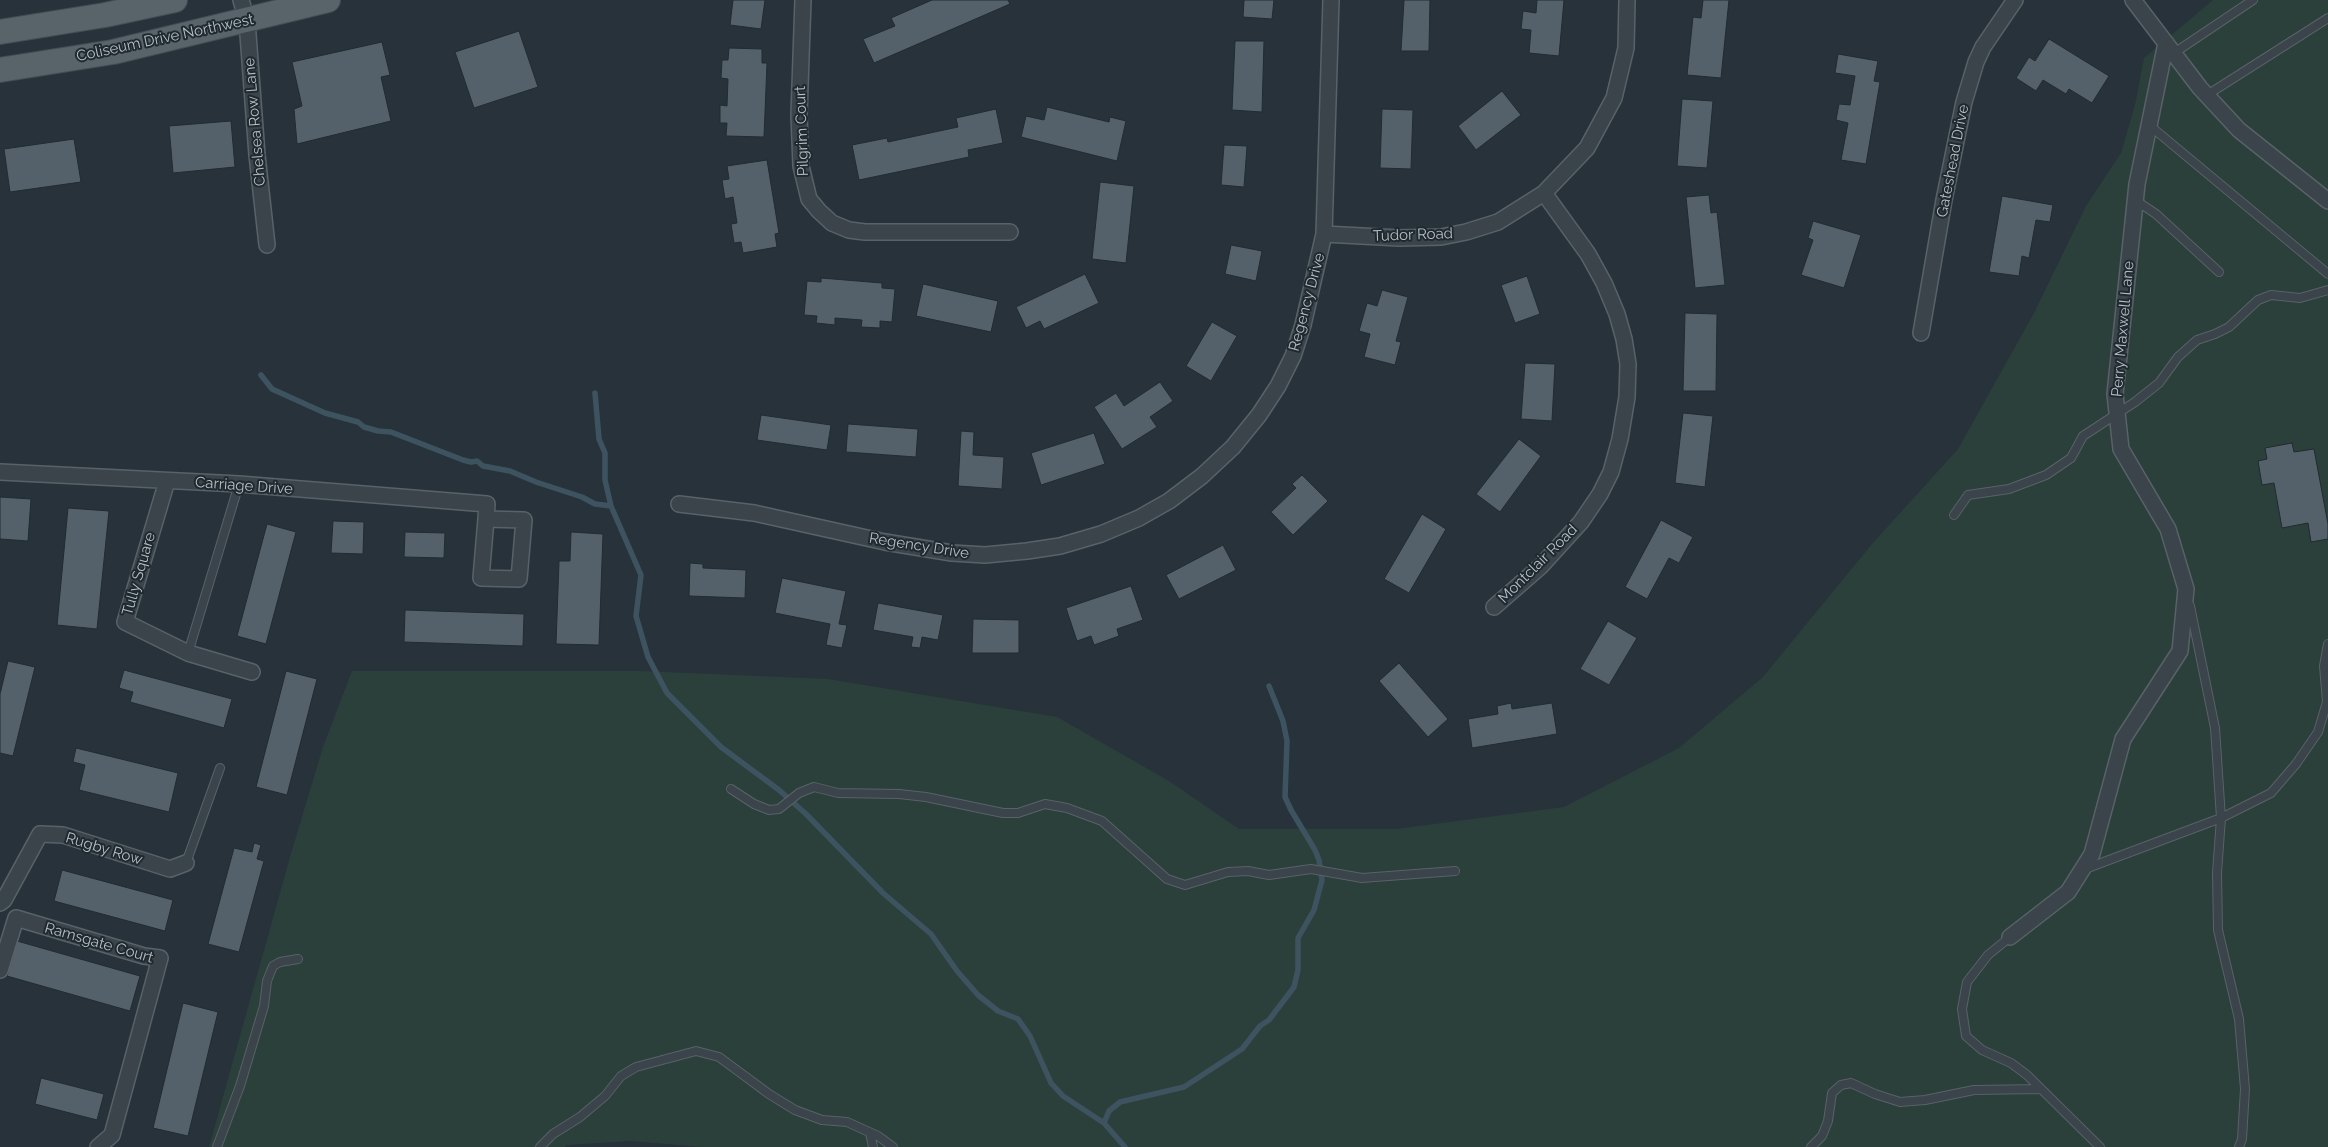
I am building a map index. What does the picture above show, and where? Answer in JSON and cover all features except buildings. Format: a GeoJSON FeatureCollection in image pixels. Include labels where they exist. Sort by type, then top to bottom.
{"type":"FeatureCollection","features":[{"type":"Feature","properties":{"kind":"main road"},"geometry":{"type":"LineString","coordinates":[[0,32],[105,15],[175,0]]}},
{"type":"Feature","properties":{"kind":"main road","name":"Coliseum Drive Northwest"},"geometry":{"type":"LineString","coordinates":[[0,70],[112,52],[244,11],[328,0]]}},
{"type":"Feature","properties":{"kind":"street","name":"Pilgrim Court"},"geometry":{"type":"LineString","coordinates":[[803,0],[799,115],[801,166],[809,199],[819,211],[832,222],[849,230],[865,232],[1010,232]]}},
{"type":"Feature","properties":{"kind":"street","name":"Regency Drive"},"geometry":{"type":"LineString","coordinates":[[679,504],[754,513],[886,542],[952,553],[985,555],[1027,552],[1060,546],[1100,534],[1139,518],[1169,501],[1196,481],[1233,447],[1259,415],[1278,386],[1293,356],[1303,325],[1324,234],[1331,0]]}},
{"type":"Feature","properties":{"kind":"street","name":"Tudor Road"},"geometry":{"type":"LineString","coordinates":[[1324,234],[1400,238],[1441,237],[1466,232],[1498,222],[1544,192],[1587,148],[1614,98],[1626,48],[1628,0]]}},
{"type":"Feature","properties":{"kind":"street","name":"Gateshead Drive"},"geometry":{"type":"LineString","coordinates":[[1920,333],[1944,200],[1969,86],[1976,62],[1983,47],[2015,0]]}},
{"type":"Feature","properties":{"kind":"street"},"geometry":{"type":"LineString","coordinates":[[2133,0],[2207,95],[2239,130],[2328,201]]}},
{"type":"Feature","properties":{"kind":"street","name":"Chelsea Row Lane"},"geometry":{"type":"LineString","coordinates":[[244,11],[267,245]]}},
{"type":"Feature","properties":{"kind":"street","name":"Perry Maxwell Lane"},"geometry":{"type":"LineString","coordinates":[[2010,937],[2068,892],[2092,854],[2123,739],[2180,651],[2186,589],[2168,529],[2121,449],[2115,394],[2135,200],[2149,125],[2170,48]]}},
{"type":"Feature","properties":{"kind":"street","name":"Montclair Road"},"geometry":{"type":"LineString","coordinates":[[1494,607],[1541,566],[1581,522],[1600,494],[1611,472],[1618,448],[1627,397],[1628,364],[1617,314],[1604,283],[1588,254],[1544,192]]}},
{"type":"Feature","properties":{"kind":"street","name":"Carriage Drive"},"geometry":{"type":"LineString","coordinates":[[0,472],[239,484],[486,511],[524,520],[520,579],[481,578],[486,511]]}},
{"type":"Feature","properties":{"kind":"street","name":"Tully Square"},"geometry":{"type":"LineString","coordinates":[[167,481],[125,622],[188,653],[252,672]]}},
{"type":"Feature","properties":{"kind":"street","name":"Rugby Row"},"geometry":{"type":"LineString","coordinates":[[0,903],[4,900],[40,834],[63,835],[170,869],[186,864]]}},
{"type":"Feature","properties":{"kind":"street","name":"Ramsgate Court"},"geometry":{"type":"LineString","coordinates":[[0,970],[16,918],[144,956],[160,958],[112,1136],[98,1147]]}},
{"type":"Feature","properties":{"kind":"lane"},"geometry":{"type":"LineString","coordinates":[[2170,48],[2254,0]]}},
{"type":"Feature","properties":{"kind":"lane"},"geometry":{"type":"LineString","coordinates":[[2207,95],[2328,18]]}},
{"type":"Feature","properties":{"kind":"lane"},"geometry":{"type":"LineString","coordinates":[[2149,125],[2328,274]]}},
{"type":"Feature","properties":{"kind":"lane"},"geometry":{"type":"LineString","coordinates":[[2135,200],[2156,214],[2219,272]]}},
{"type":"Feature","properties":{"kind":"lane"},"geometry":{"type":"LineString","coordinates":[[1954,515],[1968,495],[2009,489],[2046,475],[2071,458],[2083,436],[2159,383],[2178,357],[2197,340],[2229,327],[2258,300],[2271,295],[2300,298],[2328,290]]}},
{"type":"Feature","properties":{"kind":"lane"},"geometry":{"type":"LineString","coordinates":[[188,653],[239,484]]}},
{"type":"Feature","properties":{"kind":"lane"},"geometry":{"type":"LineString","coordinates":[[2186,589],[2216,728],[2222,818],[2217,873],[2218,930],[2239,1019],[2245,1089],[2242,1138],[2238,1147]]}},
{"type":"Feature","properties":{"kind":"lane"},"geometry":{"type":"LineString","coordinates":[[2082,870],[2222,818],[2271,793],[2296,764],[2318,732],[2327,702],[2324,666],[2328,644]]}},
{"type":"Feature","properties":{"kind":"lane"},"geometry":{"type":"LineString","coordinates":[[186,864],[220,768]]}},
{"type":"Feature","properties":{"kind":"lane"},"geometry":{"type":"LineString","coordinates":[[731,789],[754,804],[769,810],[783,807],[799,793],[814,787],[838,793],[898,794],[964,804],[1002,813],[1018,813],[1045,804],[1067,808],[1102,821],[1167,879],[1185,885],[1228,872],[1248,871],[1268,875],[1310,869],[1362,878],[1455,871]]}},
{"type":"Feature","properties":{"kind":"lane"},"geometry":{"type":"LineString","coordinates":[[2010,937],[1988,956],[1967,982],[1962,1010],[1966,1036],[1982,1050],[2011,1063],[2041,1088],[2100,1147]]}},
{"type":"Feature","properties":{"kind":"lane"},"geometry":{"type":"LineString","coordinates":[[217,1147],[240,1086],[264,1006],[267,982],[273,966],[280,962],[298,959]]}},
{"type":"Feature","properties":{"kind":"lane"},"geometry":{"type":"LineString","coordinates":[[540,1147],[553,1134],[580,1117],[622,1076],[636,1067],[696,1051],[719,1058],[795,1110],[822,1120],[847,1122],[893,1147]]}},
{"type":"Feature","properties":{"kind":"lane"},"geometry":{"type":"LineString","coordinates":[[1811,1147],[1822,1136],[1828,1120],[1832,1093],[1842,1085],[1851,1083],[1875,1094],[1900,1102],[1924,1100],[1974,1090],[2041,1088]]}},
{"type":"Feature","properties":{"kind":"lane"},"geometry":{"type":"LineString","coordinates":[[870,1133],[874,1147]]}},
{"type":"Feature","properties":{"kind":"green space"},"geometry":{"type":"Polygon","coordinates":[[[2213,0],[2328,0],[2328,1147],[703,1147],[630,1141],[567,1145],[565,1147],[209,1147],[290,857],[323,747],[352,671],[641,671],[828,679],[1057,717],[1169,781],[1239,829],[1396,829],[1564,807],[1679,748],[1763,677],[1872,544],[1958,449],[2034,313],[2086,206],[2121,153],[2135,105],[2144,58],[2213,0]]]}},
{"type":"Feature","properties":{"kind":"waterway"},"geometry":{"type":"LineString","coordinates":[[261,375],[272,389],[325,413],[358,422],[364,427],[391,432],[463,460],[477,461],[483,466],[510,471],[536,482],[582,497],[595,504],[611,506]]}},
{"type":"Feature","properties":{"kind":"waterway"},"geometry":{"type":"LineString","coordinates":[[595,393],[599,439],[605,453],[605,480],[611,506],[641,575],[636,616],[648,657],[667,693],[721,747],[779,790],[806,814],[883,893],[931,934],[957,971],[978,995],[998,1011],[1018,1019],[1030,1036],[1051,1083],[1063,1096],[1104,1123],[1125,1147]]}},
{"type":"Feature","properties":{"kind":"waterway"},"geometry":{"type":"LineString","coordinates":[[1104,1123],[1109,1111],[1120,1102],[1184,1087],[1242,1049],[1260,1026],[1269,1020],[1294,987],[1298,970],[1298,938],[1314,910],[1322,880],[1319,860],[1315,850],[1285,797],[1287,741],[1283,721],[1269,686]]}}]}
